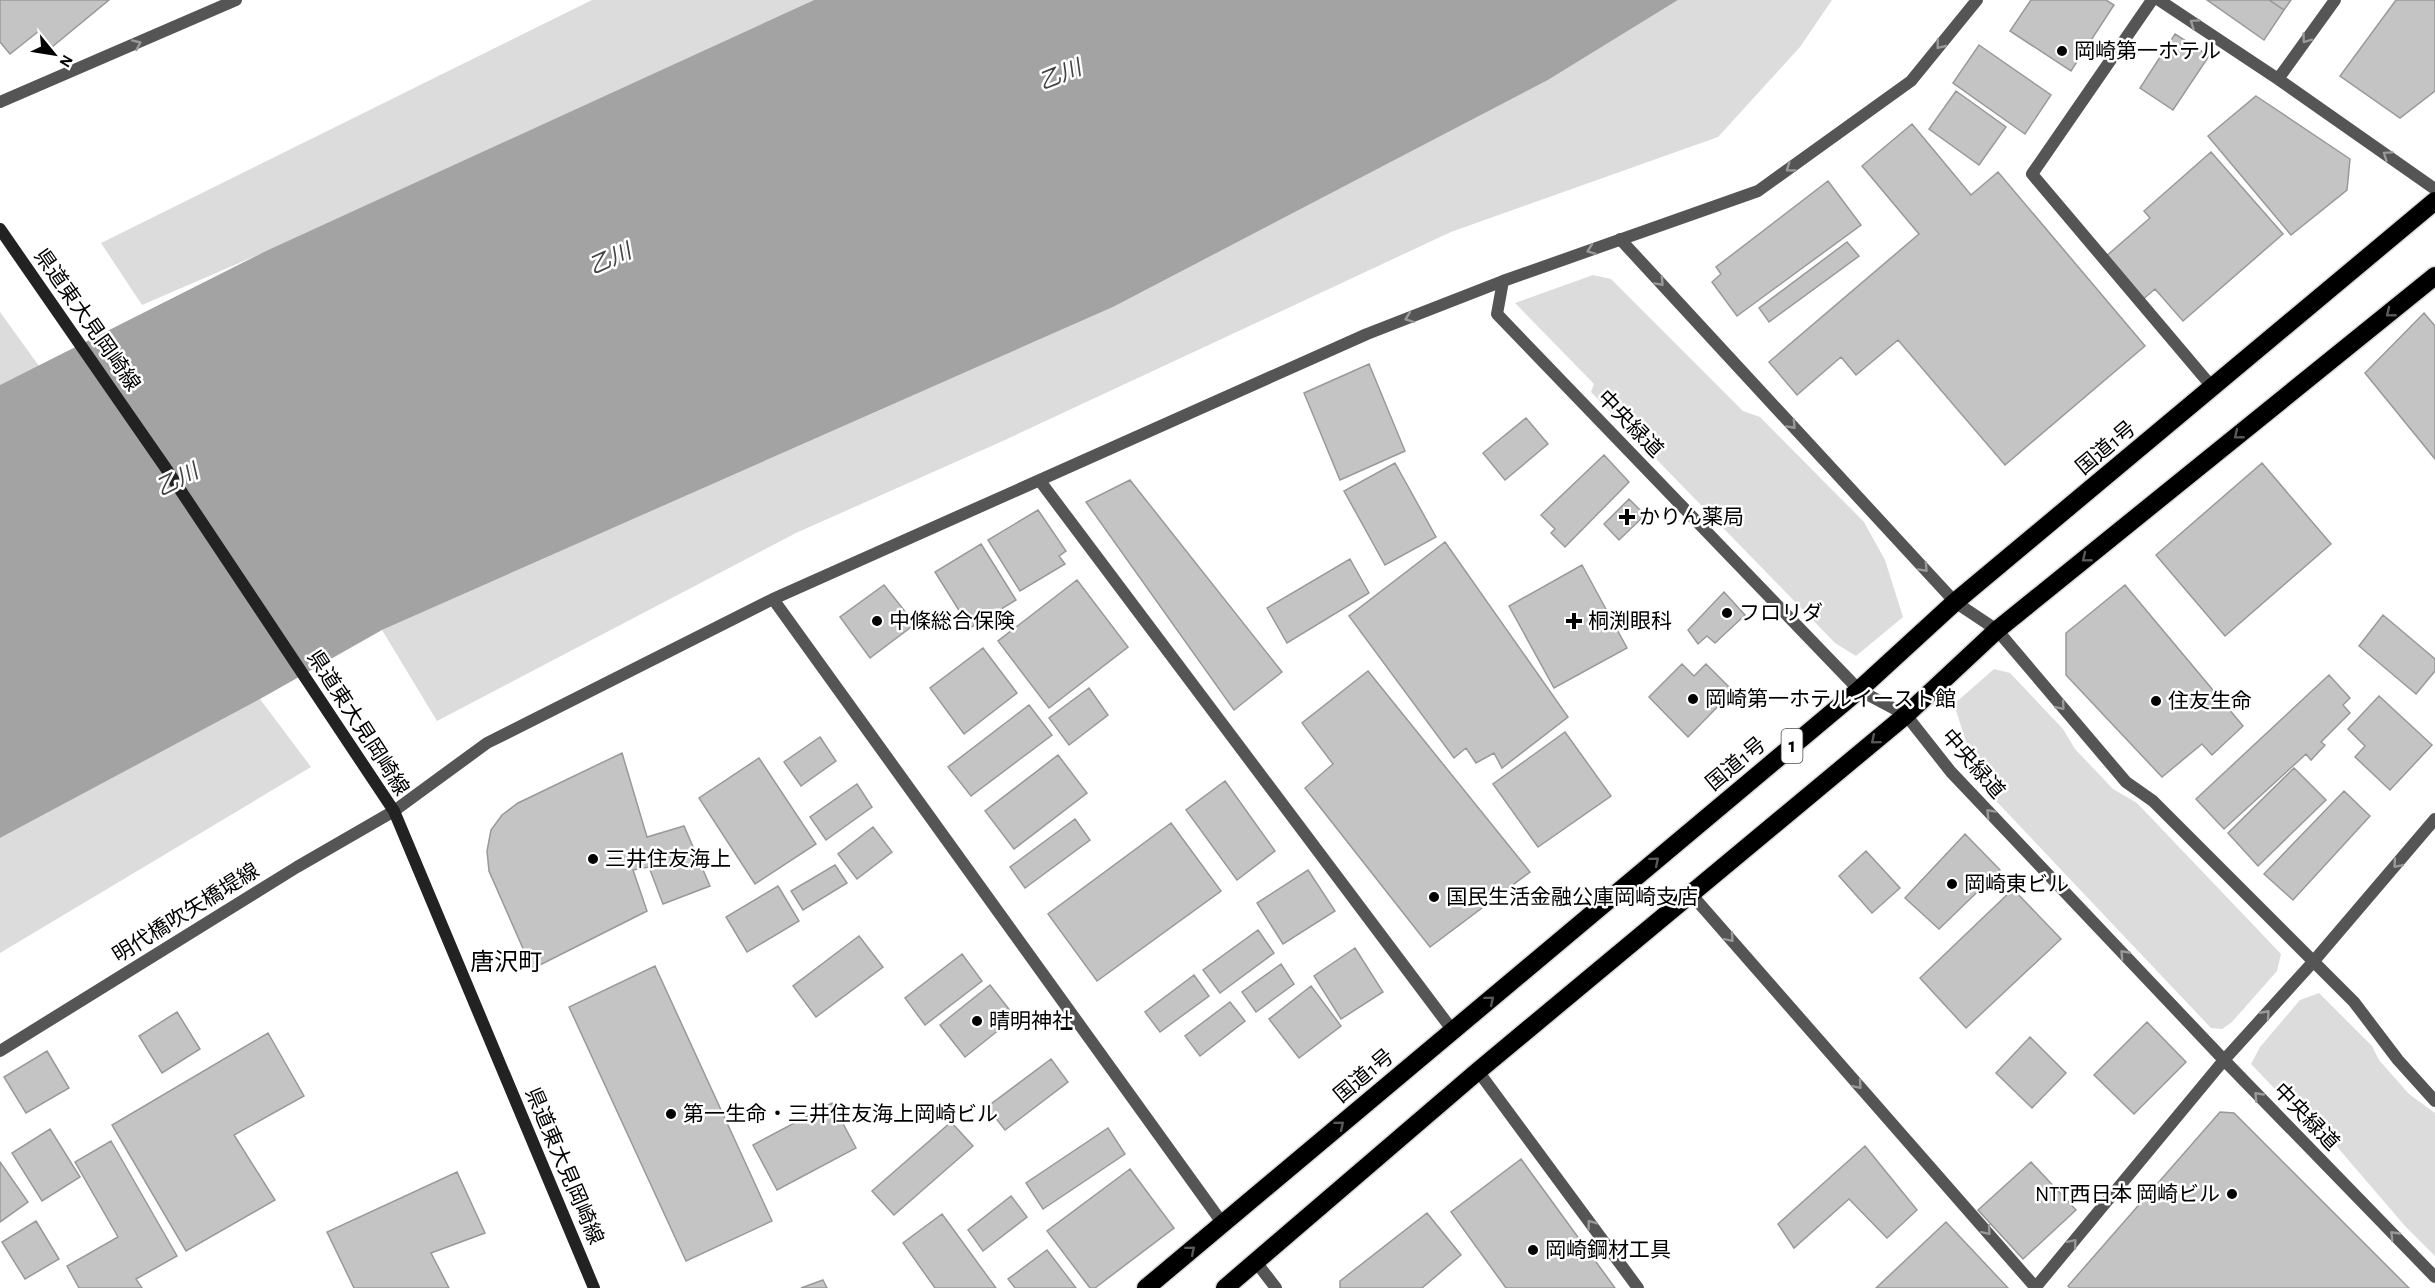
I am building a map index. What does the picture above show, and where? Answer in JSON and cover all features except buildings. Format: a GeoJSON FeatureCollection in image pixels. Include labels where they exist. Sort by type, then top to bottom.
{"type":"FeatureCollection","features":[{"type":"Feature","properties":{"kind":"highway","name":"国道1号"},"geometry":{"type":"LineString","coordinates":[[1146,1288],[1859,690],[1955,602],[2435,201]]}},
{"type":"Feature","properties":{"kind":"highway","name":"1"},"geometry":{"type":"LineString","coordinates":[[1225,1288],[1478,1071],[1906,715],[1997,630],[2435,276]]}},
{"type":"Feature","properties":{"kind":"main road","name":"県道東大見岡崎線"},"geometry":{"type":"LineString","coordinates":[[0,229],[165,466],[394,811],[594,1288]]}},
{"type":"Feature","properties":{"kind":"street"},"geometry":{"type":"LineString","coordinates":[[0,102],[236,0]]}},
{"type":"Feature","properties":{"kind":"street","name":"明代橋吹矢橋堤線"},"geometry":{"type":"LineString","coordinates":[[0,1051],[287,873],[394,811],[487,743],[773,599],[1367,334],[1503,281],[1758,191],[1911,81],[1977,0]]}},
{"type":"Feature","properties":{"kind":"street"},"geometry":{"type":"LineString","coordinates":[[2152,0],[2032,174],[2213,388]]}},
{"type":"Feature","properties":{"kind":"street"},"geometry":{"type":"LineString","coordinates":[[2159,0],[2278,79],[2435,189]]}},
{"type":"Feature","properties":{"kind":"street"},"geometry":{"type":"LineString","coordinates":[[2278,79],[2335,0]]}},
{"type":"Feature","properties":{"kind":"street"},"geometry":{"type":"LineString","coordinates":[[1620,239],[1955,602],[1997,630],[2126,782],[2153,801],[2354,1002],[2398,1060],[2435,1101]]}},
{"type":"Feature","properties":{"kind":"street","name":"中央緑道"},"geometry":{"type":"LineString","coordinates":[[1503,281],[1497,314],[1859,690],[1906,715],[1951,772],[2224,1060],[2435,1277]]}},
{"type":"Feature","properties":{"kind":"street"},"geometry":{"type":"LineString","coordinates":[[1040,481],[1453,1031]]}},
{"type":"Feature","properties":{"kind":"street"},"geometry":{"type":"LineString","coordinates":[[773,599],[1223,1224]]}},
{"type":"Feature","properties":{"kind":"street"},"geometry":{"type":"LineString","coordinates":[[1691,894],[2036,1288],[2224,1060],[2313,962],[2435,819]]}},
{"type":"Feature","properties":{"kind":"street"},"geometry":{"type":"LineString","coordinates":[[1478,1071],[1638,1288]]}},
{"type":"Feature","properties":{"kind":"street"},"geometry":{"type":"LineString","coordinates":[[1256,1262],[1276,1288]]}},
{"type":"Feature","properties":{"kind":"shaded area"},"geometry":{"type":"Polygon","coordinates":[[[592,0],[814,0],[267,251],[142,305],[101,243],[592,0]]]}},
{"type":"Feature","properties":{"kind":"shaded area"},"geometry":{"type":"Polygon","coordinates":[[[1678,0],[1832,0],[1800,47],[1718,137],[1451,232],[1005,440],[796,533],[437,721],[382,630],[1113,307],[1548,80],[1678,0]]]}},
{"type":"Feature","properties":{"kind":"shaded area"},"geometry":{"type":"Polygon","coordinates":[[[1593,275],[1611,279],[1743,411],[1760,417],[1864,522],[1885,560],[1903,617],[1856,656],[1835,643],[1591,392],[1594,384],[1515,303],[1593,275]]]}},
{"type":"Feature","properties":{"kind":"shaded area"},"geometry":{"type":"Polygon","coordinates":[[[0,312],[39,366],[0,385],[0,312]]]}},
{"type":"Feature","properties":{"kind":"shaded area"},"geometry":{"type":"Polygon","coordinates":[[[1994,669],[2010,673],[2063,729],[2075,749],[2113,789],[2137,803],[2281,954],[2277,971],[2232,1022],[2222,1029],[2211,1028],[1979,783],[1954,704],[1994,669]]]}},
{"type":"Feature","properties":{"kind":"shaded area"},"geometry":{"type":"Polygon","coordinates":[[[260,699],[311,767],[0,953],[0,838],[260,699]]]}},
{"type":"Feature","properties":{"kind":"shaded area"},"geometry":{"type":"Polygon","coordinates":[[[2319,993],[2372,1046],[2379,1060],[2409,1094],[2435,1113],[2435,1256],[2405,1226],[2326,1134],[2316,1132],[2251,1064],[2260,1047],[2300,1000],[2319,993]]]}},
{"type":"Feature","properties":{"kind":"water","name":"乙川"},"geometry":{"type":"Polygon","coordinates":[[[814,0],[1678,0],[1548,80],[1113,307],[382,630],[260,699],[0,838],[0,385],[266,251],[814,0]]]}},
{"type":"Feature","properties":{"kind":"place","name":"岡崎第一ホテル"},"geometry":{"type":"Point","coordinates":[2062,51]}},
{"type":"Feature","properties":{"kind":"place","name":"かりん薬局"},"geometry":{"type":"Point","coordinates":[1627,517]}},
{"type":"Feature","properties":{"kind":"place","name":"フロリダ"},"geometry":{"type":"Point","coordinates":[1727,613]}},
{"type":"Feature","properties":{"kind":"place","name":"中條総合保険"},"geometry":{"type":"Point","coordinates":[877,621]}},
{"type":"Feature","properties":{"kind":"place","name":"桐渕眼科"},"geometry":{"type":"Point","coordinates":[1574,621]}},
{"type":"Feature","properties":{"kind":"place","name":"岡崎第一ホテルイースト館"},"geometry":{"type":"Point","coordinates":[1693,699]}},
{"type":"Feature","properties":{"kind":"place","name":"住友生命"},"geometry":{"type":"Point","coordinates":[2156,701]}},
{"type":"Feature","properties":{"kind":"place","name":"三井住友海上"},"geometry":{"type":"Point","coordinates":[593,859]}},
{"type":"Feature","properties":{"kind":"place","name":"岡崎東ビル"},"geometry":{"type":"Point","coordinates":[1952,884]}},
{"type":"Feature","properties":{"kind":"place","name":"国民生活金融公庫岡崎支店"},"geometry":{"type":"Point","coordinates":[1434,897]}},
{"type":"Feature","properties":{"kind":"place","name":"晴明神社"},"geometry":{"type":"Point","coordinates":[977,1021]}},
{"type":"Feature","properties":{"kind":"place","name":"第一生命・三井住友海上岡崎ビル"},"geometry":{"type":"Point","coordinates":[671,1114]}},
{"type":"Feature","properties":{"kind":"place","name":"NTT西日本 岡崎ビル"},"geometry":{"type":"Point","coordinates":[2232,1194]}},
{"type":"Feature","properties":{"kind":"place","name":"岡崎鋼材工具"},"geometry":{"type":"Point","coordinates":[1533,1250]}},
{"type":"Feature","properties":{"kind":"district","name":"唐沢町"},"geometry":{"type":"Point","coordinates":[506,963]}}]}
